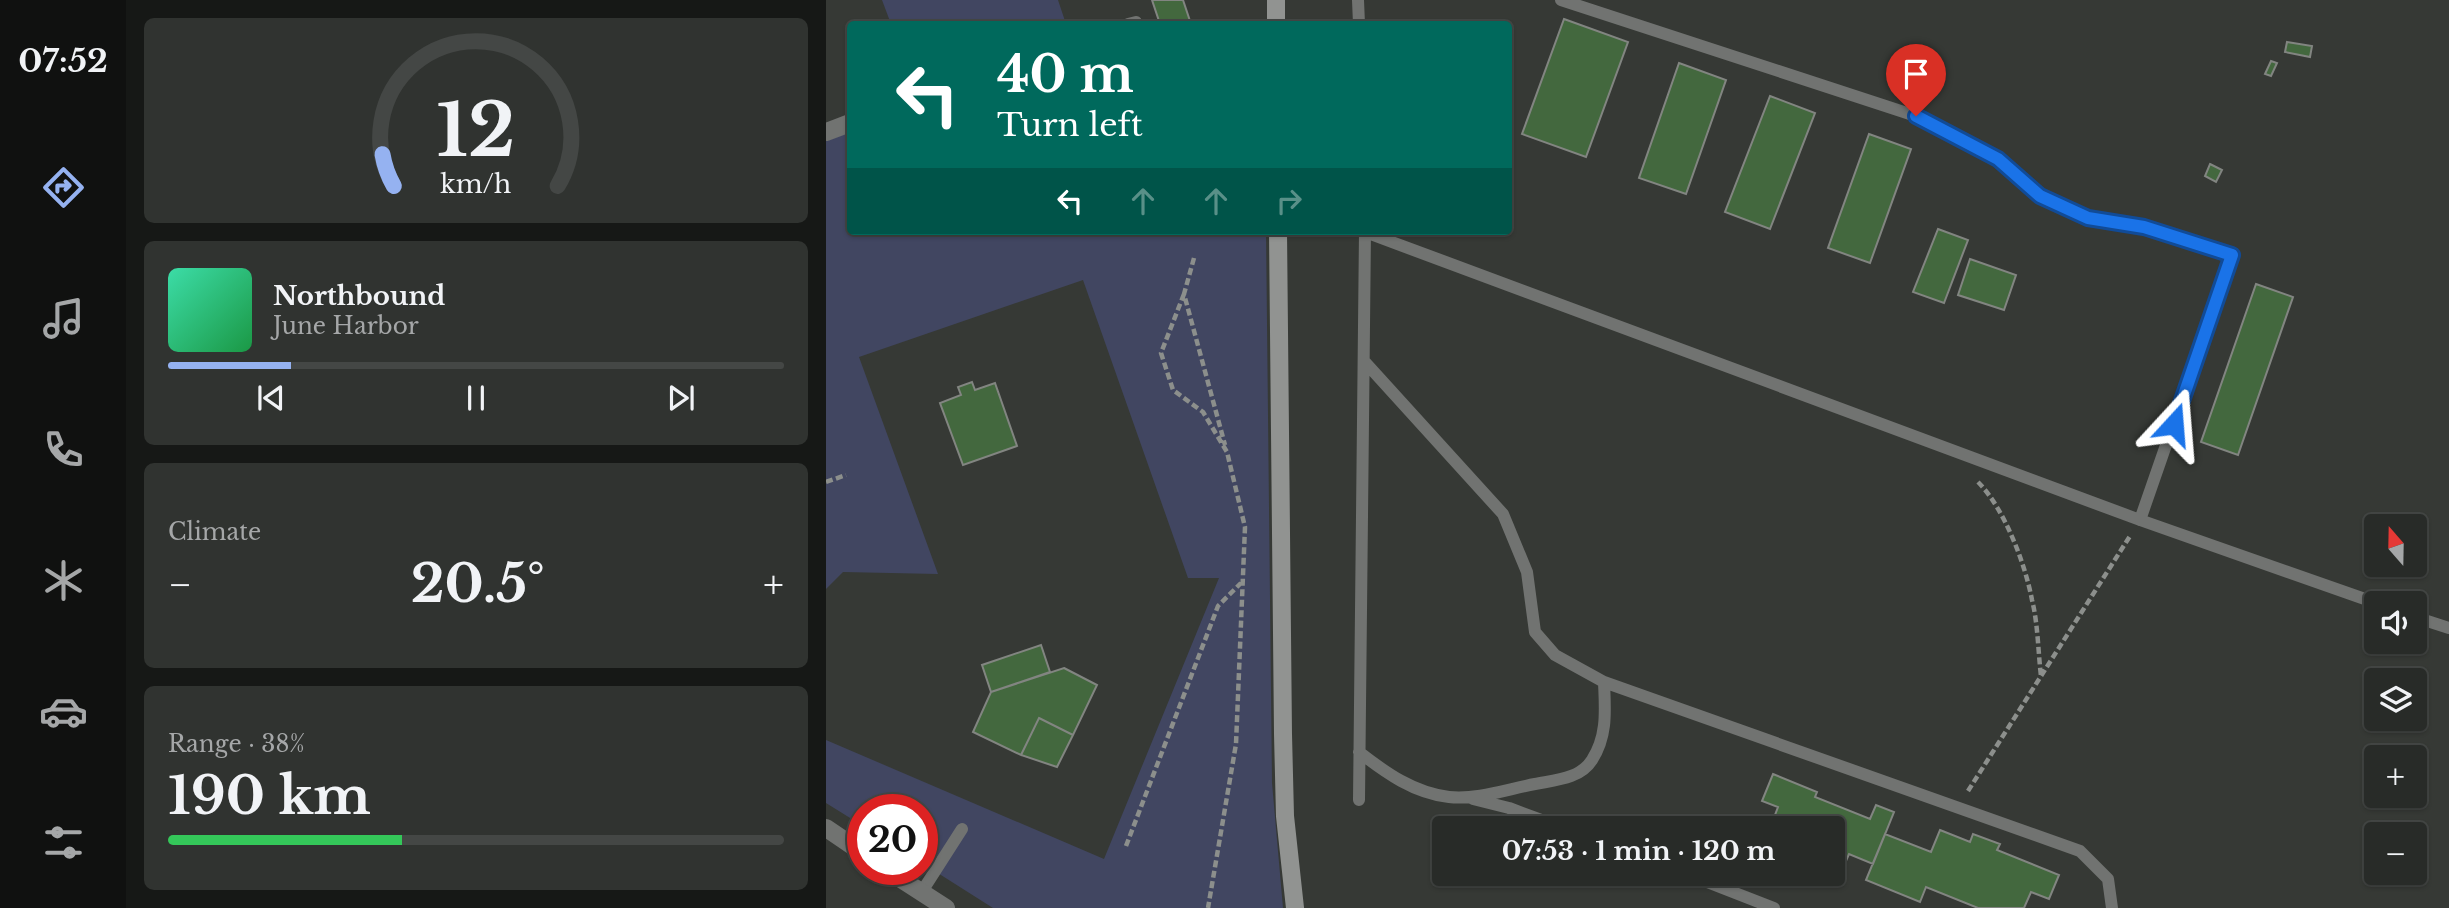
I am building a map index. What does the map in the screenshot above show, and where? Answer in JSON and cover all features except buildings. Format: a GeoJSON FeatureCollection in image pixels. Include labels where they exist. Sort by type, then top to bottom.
{"type":"FeatureCollection","features":[{"type":"Feature","properties":{"kind":"street"},"geometry":{"type":"LineString","coordinates":[[1276,0],[1276,21]]}},
{"type":"Feature","properties":{"kind":"street"},"geometry":{"type":"LineString","coordinates":[[826,132],[847,124]]}},
{"type":"Feature","properties":{"kind":"street"},"geometry":{"type":"LineString","coordinates":[[1278,235],[1285,816],[1295,908]]}},
{"type":"Feature","properties":{"kind":"street"},"geometry":{"type":"LineString","coordinates":[[826,828],[847,842]]}},
{"type":"Feature","properties":{"kind":"street"},"geometry":{"type":"LineString","coordinates":[[909,885],[946,908]]}},
{"type":"Feature","properties":{"kind":"lane"},"geometry":{"type":"LineString","coordinates":[[1358,0],[1359,21]]}},
{"type":"Feature","properties":{"kind":"lane"},"geometry":{"type":"LineString","coordinates":[[1561,0],[1916,116],[1998,159],[2040,196],[2088,218],[2144,227],[2232,255],[2140,520]]}},
{"type":"Feature","properties":{"kind":"lane"},"geometry":{"type":"LineString","coordinates":[[1359,800],[1365,235]]}},
{"type":"Feature","properties":{"kind":"lane"},"geometry":{"type":"LineString","coordinates":[[1376,235],[2140,520],[2364,599]]}},
{"type":"Feature","properties":{"kind":"lane"},"geometry":{"type":"LineString","coordinates":[[1364,361],[1503,514],[1527,572],[1535,632],[1555,655],[1604,682],[2080,851],[2108,878],[2112,908]]}},
{"type":"Feature","properties":{"kind":"lane"},"geometry":{"type":"LineString","coordinates":[[2427,621],[2449,628]]}},
{"type":"Feature","properties":{"kind":"lane"},"geometry":{"type":"LineString","coordinates":[[1359,752],[1403,783],[1450,797],[1466,797],[1567,778],[1583,771],[1599,747],[1605,728],[1604,682]]}},
{"type":"Feature","properties":{"kind":"lane"},"geometry":{"type":"LineString","coordinates":[[1466,797],[1531,816]]}},
{"type":"Feature","properties":{"kind":"lane"},"geometry":{"type":"LineString","coordinates":[[921,893],[962,829]]}},
{"type":"Feature","properties":{"kind":"lane"},"geometry":{"type":"LineString","coordinates":[[1717,886],[1774,908]]}},
{"type":"Feature","properties":{"kind":"path"},"geometry":{"type":"LineString","coordinates":[[1194,258],[1184,294],[1161,353],[1173,390],[1203,412],[1227,452]]}},
{"type":"Feature","properties":{"kind":"path"},"geometry":{"type":"LineString","coordinates":[[1184,294],[1245,527],[1236,744],[1208,908]]}},
{"type":"Feature","properties":{"kind":"path"},"geometry":{"type":"LineString","coordinates":[[826,482],[846,475]]}},
{"type":"Feature","properties":{"kind":"path"},"geometry":{"type":"LineString","coordinates":[[1972,475],[1989,493],[2016,546],[2032,599],[2041,676]]}},
{"type":"Feature","properties":{"kind":"path"},"geometry":{"type":"LineString","coordinates":[[1958,807],[2140,520]]}},
{"type":"Feature","properties":{"kind":"path"},"geometry":{"type":"LineString","coordinates":[[1126,846],[1217,606],[1242,582]]}},
{"type":"Feature","properties":{"kind":"shaded area"},"geometry":{"type":"Polygon","coordinates":[[[882,0],[1058,0],[1065,21],[890,21],[882,0]]]}},
{"type":"Feature","properties":{"kind":"shaded area"},"geometry":{"type":"Polygon","coordinates":[[[847,133],[847,235],[1266,235],[1272,783],[1283,908],[993,908],[938,873],[938,794],[847,794],[847,816],[826,803],[826,740],[1104,859],[1219,578],[1188,578],[1083,280],[859,357],[938,574],[843,572],[826,589],[826,141],[847,133]]]}},
{"type":"Feature","properties":{"kind":"route"},"geometry":{"type":"LineString","coordinates":[[1916,116],[1998,159],[2040,196],[2088,218],[2144,227],[2232,255],[2174,424]]}}]}
